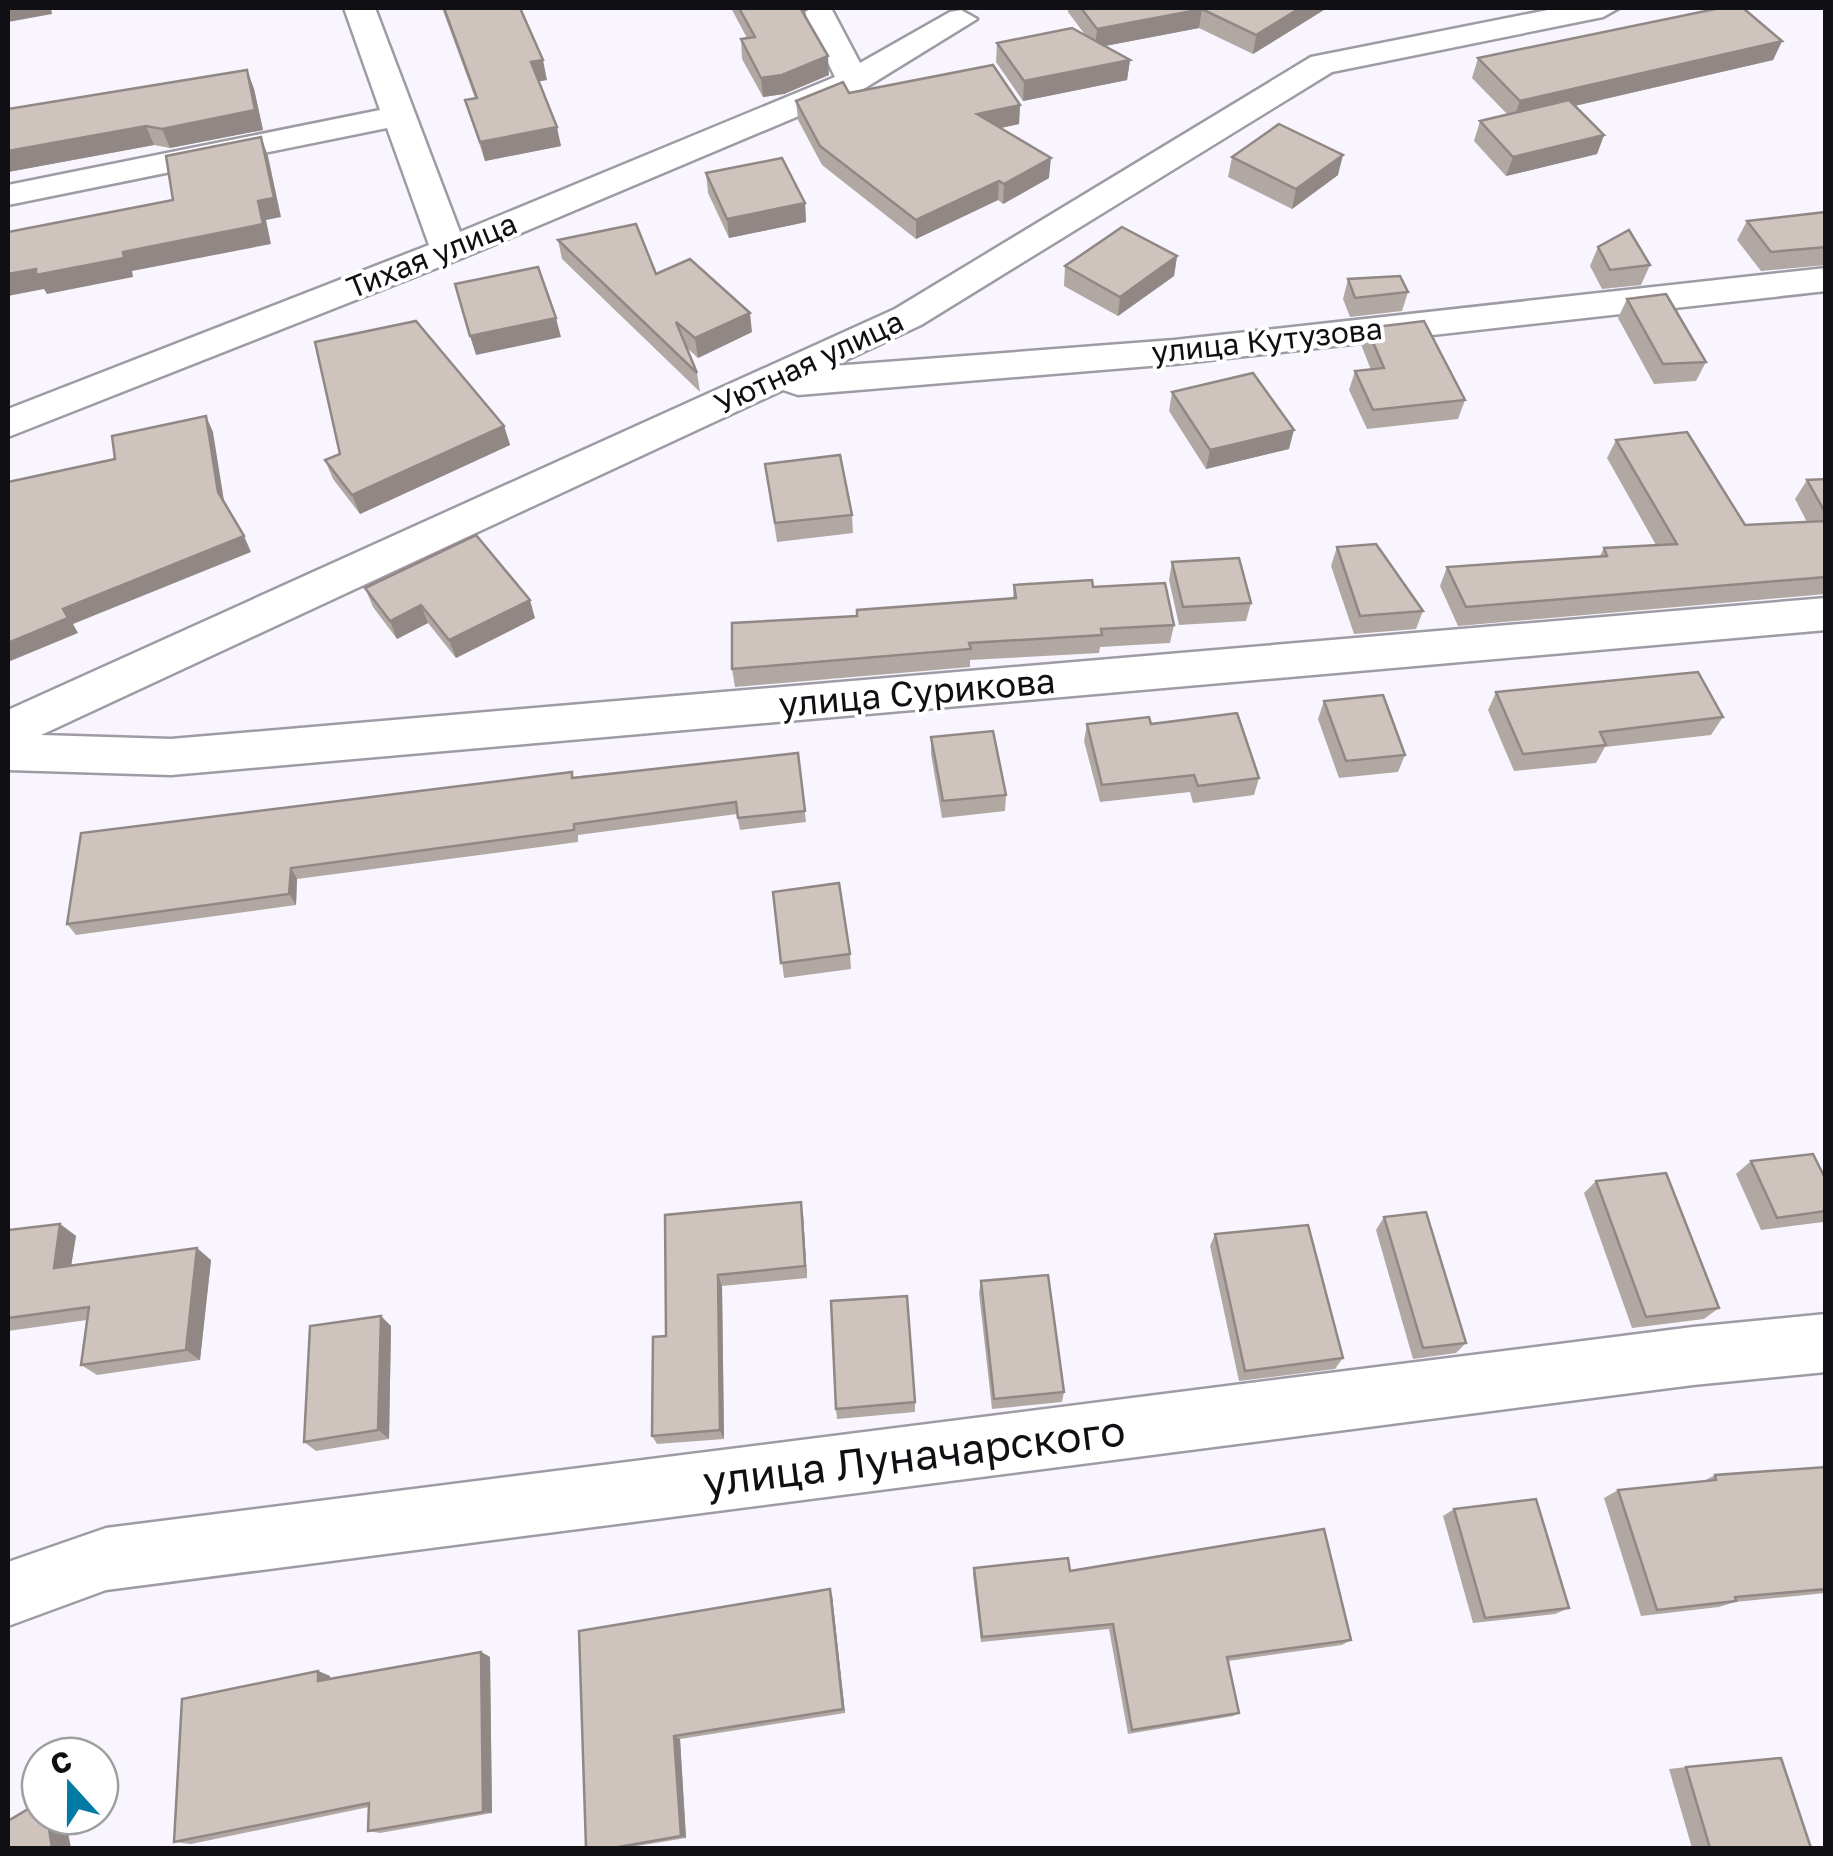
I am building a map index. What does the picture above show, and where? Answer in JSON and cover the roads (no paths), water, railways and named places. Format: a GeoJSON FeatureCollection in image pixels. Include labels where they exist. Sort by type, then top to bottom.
{"type":"FeatureCollection","features":[{"type":"Feature","properties":{"kind":"street"},"geometry":{"type":"LineString","coordinates":[[359,8],[449,250]]}},
{"type":"Feature","properties":{"kind":"street"},"geometry":{"type":"LineString","coordinates":[[816,8],[853,80]]}},
{"type":"Feature","properties":{"kind":"street","name":"Уютная улица"},"geometry":{"type":"LineString","coordinates":[[8,730],[908,317],[1322,64],[1603,8]]}},
{"type":"Feature","properties":{"kind":"street","name":"Тихая улица"},"geometry":{"type":"LineString","coordinates":[[8,424],[449,250],[853,80],[961,19]]}},
{"type":"Feature","properties":{"kind":"street"},"geometry":{"type":"LineString","coordinates":[[8,195],[398,116]]}},
{"type":"Feature","properties":{"kind":"street","name":"улица Кутузова"},"geometry":{"type":"LineString","coordinates":[[768,384],[1174,352],[1826,279]]}},
{"type":"Feature","properties":{"kind":"street","name":"улица Сурикова"},"geometry":{"type":"LineString","coordinates":[[8,752],[171,757],[1826,614]]}},
{"type":"Feature","properties":{"kind":"street","name":"улица Луначарского"},"geometry":{"type":"LineString","coordinates":[[8,1594],[106,1558],[1693,1356],[1826,1343]]}}]}
